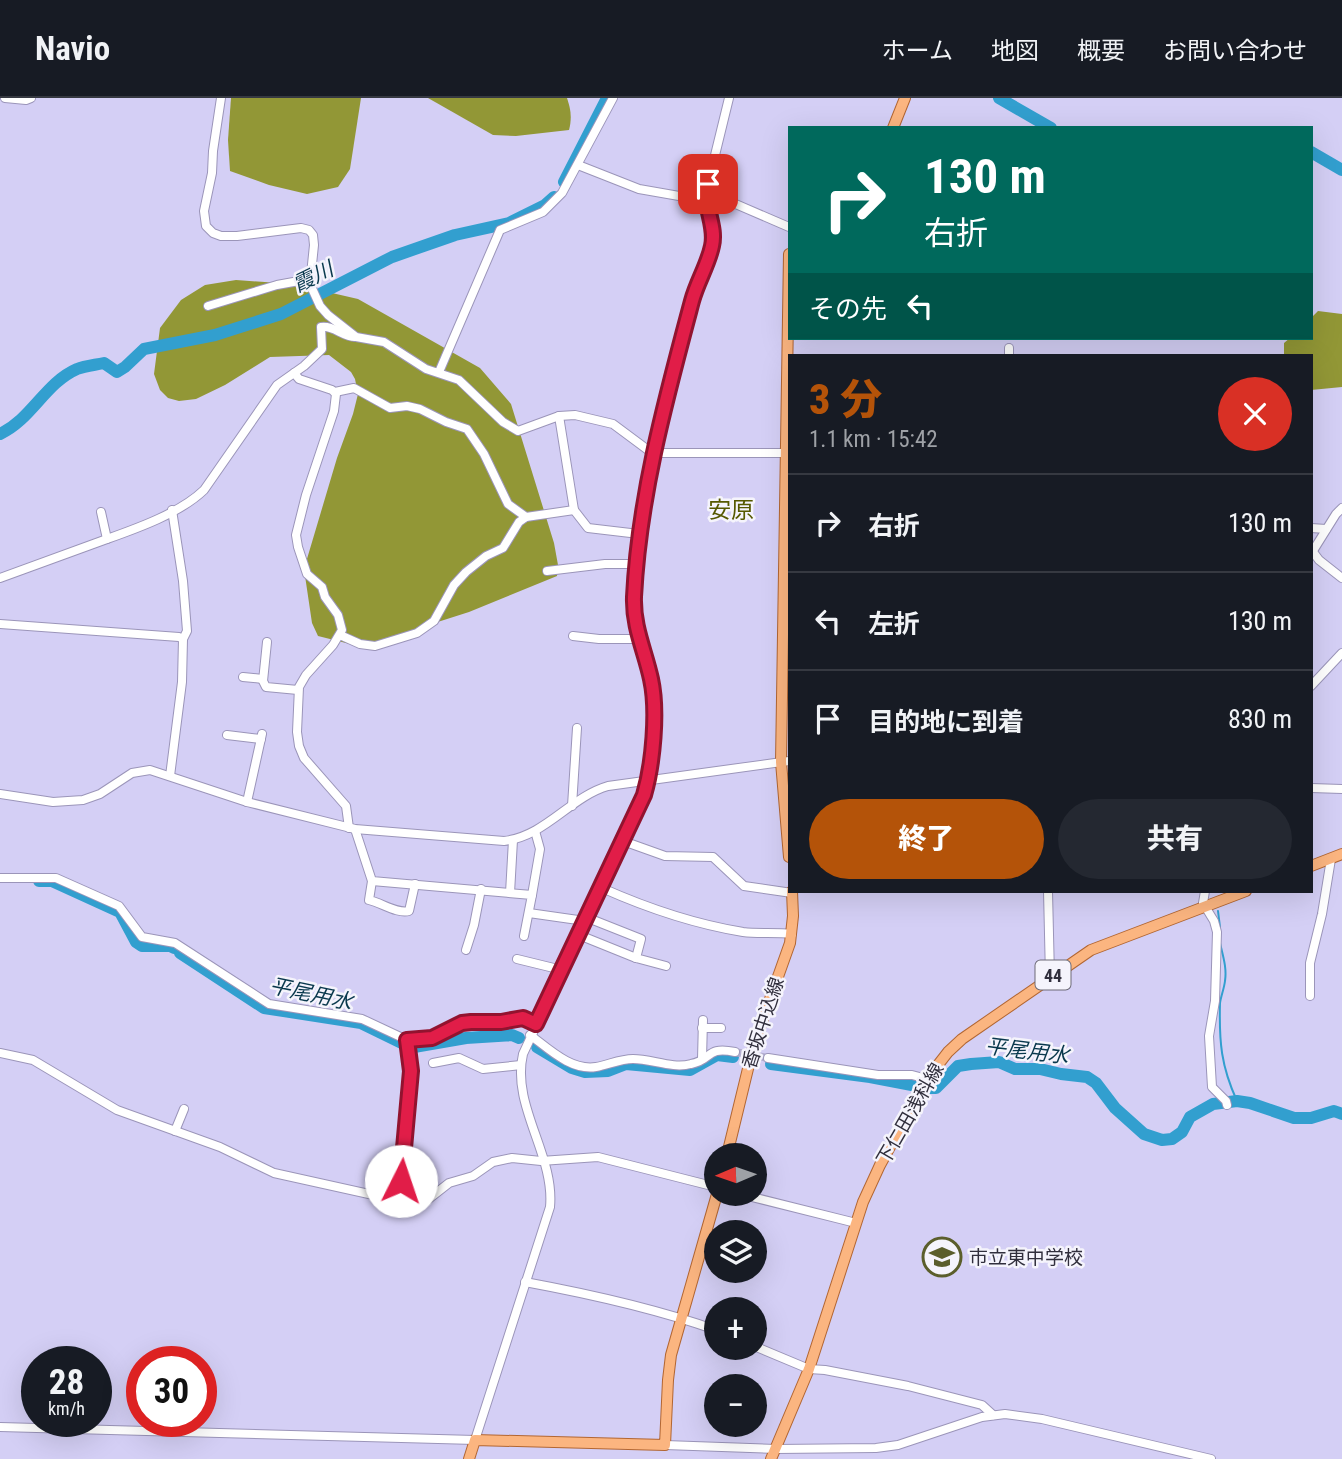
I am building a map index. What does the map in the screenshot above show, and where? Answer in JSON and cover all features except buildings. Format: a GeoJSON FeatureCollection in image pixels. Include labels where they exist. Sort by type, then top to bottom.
{"type":"FeatureCollection","features":[{"type":"Feature","properties":{"kind":"main road"},"geometry":{"type":"LineString","coordinates":[[894,126],[905,98]]}},
{"type":"Feature","properties":{"kind":"main road"},"geometry":{"type":"LineString","coordinates":[[788,304],[785,453],[785,762],[788,833]]}},
{"type":"Feature","properties":{"kind":"main road"},"geometry":{"type":"LineString","coordinates":[[1313,865],[1342,855]]}},
{"type":"Feature","properties":{"kind":"main road","name":"香坂中込線"},"geometry":{"type":"LineString","coordinates":[[729,1143],[754,1044],[792,934],[792,893]]}},
{"type":"Feature","properties":{"kind":"main road","name":"下仁田浅科線"},"geometry":{"type":"LineString","coordinates":[[773,1454],[809,1369],[871,1183],[927,1079],[948,1052],[962,1039],[1050,977],[1104,944],[1240,893]]}},
{"type":"Feature","properties":{"kind":"main road"},"geometry":{"type":"LineString","coordinates":[[468,1459],[475,1440],[665,1445],[669,1366],[714,1206]]}},
{"type":"Feature","properties":{"kind":"street"},"geometry":{"type":"LineString","coordinates":[[5,98],[31,98]]}},
{"type":"Feature","properties":{"kind":"street"},"geometry":{"type":"LineString","coordinates":[[215,98],[220,117]]}},
{"type":"Feature","properties":{"kind":"street"},"geometry":{"type":"LineString","coordinates":[[221,98],[220,117],[212,151],[212,173],[205,197],[206,226],[212,233],[221,236],[309,230],[313,235],[314,245],[310,279],[313,291],[328,315],[356,337]]}},
{"type":"Feature","properties":{"kind":"street"},"geometry":{"type":"LineString","coordinates":[[439,372],[500,230],[549,207],[562,193],[613,98]]}},
{"type":"Feature","properties":{"kind":"street"},"geometry":{"type":"LineString","coordinates":[[0,1427],[475,1440],[550,1207],[549,1185],[525,1099],[521,1065],[530,1035],[602,888],[648,780],[654,702],[651,678],[638,639],[634,611],[639,534],[654,453],[692,298],[713,242],[706,198],[729,98]]}},
{"type":"Feature","properties":{"kind":"street"},"geometry":{"type":"LineString","coordinates":[[579,165],[639,189],[724,199],[788,227]]}},
{"type":"Feature","properties":{"kind":"street"},"geometry":{"type":"LineString","coordinates":[[208,306],[277,285],[310,279]]}},
{"type":"Feature","properties":{"kind":"street"},"geometry":{"type":"LineString","coordinates":[[0,578],[143,526],[204,490],[277,385],[322,349],[321,327],[328,327],[348,337],[384,342],[426,369],[452,377],[466,385],[503,422],[518,431],[559,416],[575,415],[603,421],[621,429],[654,453],[785,453]]}},
{"type":"Feature","properties":{"kind":"street"},"geometry":{"type":"LineString","coordinates":[[294,373],[299,379],[335,392],[354,388],[390,408],[407,406],[420,409],[446,422],[463,426],[474,436],[508,504],[526,517]]}},
{"type":"Feature","properties":{"kind":"street"},"geometry":{"type":"LineString","coordinates":[[335,392],[334,411],[306,495],[296,535],[307,574],[322,587],[325,597],[338,615],[342,630],[306,675],[298,690],[297,732],[301,752],[346,806],[372,881],[369,900],[401,912],[410,911],[415,884]]}},
{"type":"Feature","properties":{"kind":"street"},"geometry":{"type":"LineString","coordinates":[[559,416],[574,510],[588,528],[639,534]]}},
{"type":"Feature","properties":{"kind":"street"},"geometry":{"type":"LineString","coordinates":[[1313,551],[1342,508]]}},
{"type":"Feature","properties":{"kind":"street"},"geometry":{"type":"LineString","coordinates":[[170,776],[182,682],[183,639],[187,631],[183,581],[172,510]]}},
{"type":"Feature","properties":{"kind":"street"},"geometry":{"type":"LineString","coordinates":[[340,635],[360,644],[375,646],[408,636],[428,626],[434,621],[454,585],[486,556],[503,548],[514,528],[526,517],[574,510]]}},
{"type":"Feature","properties":{"kind":"street"},"geometry":{"type":"LineString","coordinates":[[101,512],[107,540]]}},
{"type":"Feature","properties":{"kind":"street"},"geometry":{"type":"LineString","coordinates":[[1313,528],[1326,529]]}},
{"type":"Feature","properties":{"kind":"street"},"geometry":{"type":"LineString","coordinates":[[1313,554],[1342,578]]}},
{"type":"Feature","properties":{"kind":"street"},"geometry":{"type":"LineString","coordinates":[[547,571],[605,564],[637,564]]}},
{"type":"Feature","properties":{"kind":"street"},"geometry":{"type":"LineString","coordinates":[[0,624],[180,636],[183,639]]}},
{"type":"Feature","properties":{"kind":"street"},"geometry":{"type":"LineString","coordinates":[[573,636],[638,639]]}},
{"type":"Feature","properties":{"kind":"street"},"geometry":{"type":"LineString","coordinates":[[267,642],[263,679],[266,687],[298,690]]}},
{"type":"Feature","properties":{"kind":"street"},"geometry":{"type":"LineString","coordinates":[[1313,684],[1341,655]]}},
{"type":"Feature","properties":{"kind":"street"},"geometry":{"type":"LineString","coordinates":[[243,677],[263,679]]}},
{"type":"Feature","properties":{"kind":"street"},"geometry":{"type":"LineString","coordinates":[[572,806],[577,728]]}},
{"type":"Feature","properties":{"kind":"street"},"geometry":{"type":"LineString","coordinates":[[227,735],[261,737],[247,802]]}},
{"type":"Feature","properties":{"kind":"street"},"geometry":{"type":"LineString","coordinates":[[0,794],[53,802],[74,802],[100,794],[125,776],[150,770],[247,802],[352,829],[488,841],[513,840],[534,831],[601,788],[785,762]]}},
{"type":"Feature","properties":{"kind":"street"},"geometry":{"type":"LineString","coordinates":[[1313,788],[1342,789]]}},
{"type":"Feature","properties":{"kind":"street"},"geometry":{"type":"LineString","coordinates":[[524,936],[540,849],[534,831]]}},
{"type":"Feature","properties":{"kind":"street"},"geometry":{"type":"LineString","coordinates":[[510,892],[513,840]]}},
{"type":"Feature","properties":{"kind":"street"},"geometry":{"type":"LineString","coordinates":[[623,841],[665,856],[713,857],[744,886],[788,892]]}},
{"type":"Feature","properties":{"kind":"street"},"geometry":{"type":"LineString","coordinates":[[1310,996],[1310,963],[1331,859]]}},
{"type":"Feature","properties":{"kind":"street"},"geometry":{"type":"LineString","coordinates":[[0,878],[56,878],[119,906],[142,937],[175,943],[269,1004],[362,1019],[407,1040],[432,1038],[462,1023],[501,1022],[523,1018],[536,1024]]}},
{"type":"Feature","properties":{"kind":"street"},"geometry":{"type":"LineString","coordinates":[[372,881],[532,895]]}},
{"type":"Feature","properties":{"kind":"street"},"geometry":{"type":"LineString","coordinates":[[602,888],[654,910],[690,920],[744,932],[792,934]]}},
{"type":"Feature","properties":{"kind":"street"},"geometry":{"type":"LineString","coordinates":[[466,950],[481,889]]}},
{"type":"Feature","properties":{"kind":"street"},"geometry":{"type":"LineString","coordinates":[[1048,893],[1050,977]]}},
{"type":"Feature","properties":{"kind":"street"},"geometry":{"type":"LineString","coordinates":[[1205,893],[1204,906],[1214,921],[1217,932],[1215,1001],[1209,1036],[1212,1087],[1226,1103]]}},
{"type":"Feature","properties":{"kind":"street"},"geometry":{"type":"LineString","coordinates":[[529,913],[586,920],[641,939],[636,958]]}},
{"type":"Feature","properties":{"kind":"street"},"geometry":{"type":"LineString","coordinates":[[579,935],[636,958],[666,966]]}},
{"type":"Feature","properties":{"kind":"street"},"geometry":{"type":"LineString","coordinates":[[517,958],[562,970]]}},
{"type":"Feature","properties":{"kind":"street"},"geometry":{"type":"LineString","coordinates":[[702,1059],[703,1024],[721,1028]]}},
{"type":"Feature","properties":{"kind":"street"},"geometry":{"type":"LineString","coordinates":[[530,1035],[568,1061],[592,1068],[633,1059],[691,1065],[718,1049],[735,1052]]}},
{"type":"Feature","properties":{"kind":"street"},"geometry":{"type":"LineString","coordinates":[[407,1040],[411,1071],[401,1181],[407,1202]]}},
{"type":"Feature","properties":{"kind":"street"},"geometry":{"type":"LineString","coordinates":[[0,1054],[33,1060],[117,1110],[219,1147],[274,1172],[407,1202],[423,1203],[441,1188],[473,1176],[502,1158],[543,1161],[597,1157],[704,1184]]}},
{"type":"Feature","properties":{"kind":"street"},"geometry":{"type":"LineString","coordinates":[[433,1063],[458,1058],[483,1069],[521,1065]]}},
{"type":"Feature","properties":{"kind":"street"},"geometry":{"type":"LineString","coordinates":[[768,1058],[878,1075],[912,1075],[927,1079]]}},
{"type":"Feature","properties":{"kind":"street"},"geometry":{"type":"LineString","coordinates":[[175,1131],[184,1109]]}},
{"type":"Feature","properties":{"kind":"street"},"geometry":{"type":"LineString","coordinates":[[767,1201],[856,1223]]}},
{"type":"Feature","properties":{"kind":"street"},"geometry":{"type":"LineString","coordinates":[[526,1282],[592,1295],[704,1326]]}},
{"type":"Feature","properties":{"kind":"street"},"geometry":{"type":"LineString","coordinates":[[767,1351],[809,1369],[908,1386],[982,1405],[993,1415]]}},
{"type":"Feature","properties":{"kind":"street"},"geometry":{"type":"LineString","coordinates":[[665,1445],[773,1454],[876,1448],[898,1445],[993,1415],[1029,1417],[1211,1459]]}},
{"type":"Feature","properties":{"kind":"shaded area"},"geometry":{"type":"Polygon","coordinates":[[[231,98],[361,98],[350,169],[338,187],[307,194],[269,185],[230,171],[228,140],[231,98]]]}},
{"type":"Feature","properties":{"kind":"shaded area"},"geometry":{"type":"Polygon","coordinates":[[[428,98],[567,98],[571,114],[570,126],[569,130],[516,136],[493,135],[428,98]]]}},
{"type":"Feature","properties":{"kind":"shaded area"},"geometry":{"type":"Polygon","coordinates":[[[236,280],[293,284],[358,299],[480,368],[511,404],[554,543],[557,576],[469,612],[375,642],[350,644],[318,636],[312,623],[304,569],[358,394],[351,372],[329,355],[270,357],[225,385],[196,399],[179,401],[168,398],[160,390],[154,374],[160,328],[181,300],[205,285],[236,280]]]}},
{"type":"Feature","properties":{"kind":"shaded area"},"geometry":{"type":"Polygon","coordinates":[[[1318,311],[1342,314],[1342,387],[1313,390],[1313,354],[1284,354],[1284,343],[1288,340],[1313,340],[1313,316],[1318,311]]]}},
{"type":"Feature","properties":{"kind":"waterway","name":"霞川"},"geometry":{"type":"LineString","coordinates":[[564,182],[607,98]]}},
{"type":"Feature","properties":{"kind":"waterway","name":"霞川"},"geometry":{"type":"LineString","coordinates":[[999,98],[1048,126]]}},
{"type":"Feature","properties":{"kind":"waterway","name":"霞川"},"geometry":{"type":"LineString","coordinates":[[1313,153],[1342,170]]}},
{"type":"Feature","properties":{"kind":"waterway","name":"霞川"},"geometry":{"type":"LineString","coordinates":[[0,434],[21,419],[56,383],[77,369],[104,363],[117,372],[144,349],[215,335],[281,314],[392,257],[455,235],[509,223],[545,205],[554,197]]}},
{"type":"Feature","properties":{"kind":"waterway","name":"平尾用水"},"geometry":{"type":"LineString","coordinates":[[39,881],[52,881],[120,912],[136,942],[142,946],[174,948]]}},
{"type":"Feature","properties":{"kind":"waterway"},"geometry":{"type":"LineString","coordinates":[[1218,911],[1220,927]]}},
{"type":"Feature","properties":{"kind":"waterway"},"geometry":{"type":"LineString","coordinates":[[1220,943],[1225,971],[1220,1003],[1221,1042],[1224,1065],[1237,1101]]}},
{"type":"Feature","properties":{"kind":"waterway","name":"平尾用水"},"geometry":{"type":"LineString","coordinates":[[180,953],[264,1008],[361,1023],[402,1043]]}},
{"type":"Feature","properties":{"kind":"waterway","name":"平尾用水"},"geometry":{"type":"LineString","coordinates":[[414,1047],[466,1038],[512,1035],[519,1038]]}},
{"type":"Feature","properties":{"kind":"waterway","name":"平尾用水"},"geometry":{"type":"LineString","coordinates":[[537,1047],[572,1068],[585,1072],[608,1071],[626,1064],[690,1070],[717,1055],[733,1057]]}},
{"type":"Feature","properties":{"kind":"waterway","name":"平尾用水"},"geometry":{"type":"LineString","coordinates":[[929,1088],[936,1088],[958,1066],[999,1062],[1015,1069],[1040,1069],[1087,1077],[1096,1083],[1115,1108],[1144,1134],[1162,1140],[1172,1139],[1182,1132],[1190,1117],[1213,1104],[1237,1101],[1250,1103],[1294,1118],[1311,1118],[1334,1111],[1342,1114]]}},
{"type":"Feature","properties":{"kind":"waterway","name":"平尾用水"},"geometry":{"type":"LineString","coordinates":[[771,1064],[917,1086]]}},
{"type":"Feature","properties":{"kind":"tunnel"},"geometry":{"type":"LineString","coordinates":[[735,1052],[768,1058]]}},
{"type":"Feature","properties":{"kind":"place","name":"市立東中学校"},"geometry":{"type":"Point","coordinates":[942,1257]}},
{"type":"Feature","properties":{"kind":"district","name":"安原"},"geometry":{"type":"Point","coordinates":[731,510]}},
{"type":"Feature","properties":{"kind":"route"},"geometry":{"type":"LineString","coordinates":[[401,1181],[411,1071],[407,1040],[432,1038],[462,1023],[501,1022],[523,1018],[536,1024],[602,888],[647,786],[654,702],[651,678],[635,623],[634,597],[639,534],[660,425],[692,298],[713,242],[706,206],[708,184]]}}]}
